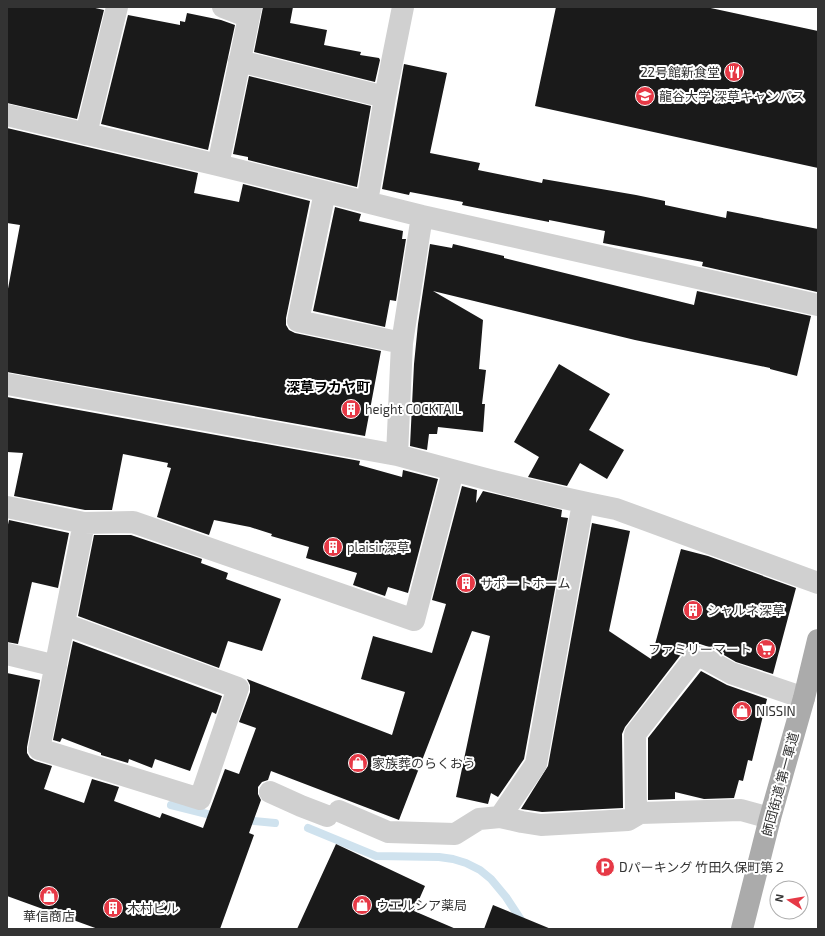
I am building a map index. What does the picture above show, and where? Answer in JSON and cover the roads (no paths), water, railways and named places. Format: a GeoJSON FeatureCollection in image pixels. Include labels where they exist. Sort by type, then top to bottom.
{"type":"FeatureCollection","features":[{"type":"Feature","properties":{"kind":"main road","name":"師団街道 第一軍道"},"geometry":{"type":"LineString","coordinates":[[742,929],[770,818],[804,698],[818,640]]}},
{"type":"Feature","properties":{"kind":"street"},"geometry":{"type":"LineString","coordinates":[[86,134],[116,7]]}},
{"type":"Feature","properties":{"kind":"street"},"geometry":{"type":"LineString","coordinates":[[218,165],[250,12],[223,7]]}},
{"type":"Feature","properties":{"kind":"street"},"geometry":{"type":"LineString","coordinates":[[367,202],[385,97],[403,7]]}},
{"type":"Feature","properties":{"kind":"street"},"geometry":{"type":"LineString","coordinates":[[239,61],[385,97]]}},
{"type":"Feature","properties":{"kind":"street"},"geometry":{"type":"LineString","coordinates":[[7,115],[218,165],[422,216],[818,306]]}},
{"type":"Feature","properties":{"kind":"street"},"geometry":{"type":"LineString","coordinates":[[325,192],[298,321],[402,343]]}},
{"type":"Feature","properties":{"kind":"street"},"geometry":{"type":"LineString","coordinates":[[397,455],[402,343],[422,216]]}},
{"type":"Feature","properties":{"kind":"street"},"geometry":{"type":"LineString","coordinates":[[7,384],[397,455],[582,503],[616,509],[818,583]]}},
{"type":"Feature","properties":{"kind":"street"},"geometry":{"type":"LineString","coordinates":[[7,507],[84,523],[133,522],[414,620],[454,471]]}},
{"type":"Feature","properties":{"kind":"street"},"geometry":{"type":"LineString","coordinates":[[500,817],[536,764],[582,503]]}},
{"type":"Feature","properties":{"kind":"street"},"geometry":{"type":"LineString","coordinates":[[64,624],[238,688],[200,799],[39,749],[84,523]]}},
{"type":"Feature","properties":{"kind":"street"},"geometry":{"type":"LineString","coordinates":[[7,654],[56,666]]}},
{"type":"Feature","properties":{"kind":"street"},"geometry":{"type":"LineString","coordinates":[[636,815],[635,734],[696,656],[706,659],[731,673],[804,698]]}},
{"type":"Feature","properties":{"kind":"street"},"geometry":{"type":"LineString","coordinates":[[270,792],[301,806],[333,814],[388,832],[455,834],[479,819],[500,817],[541,825],[628,820],[640,813],[741,810],[770,818]]}},
{"type":"Feature","properties":{"kind":"waterway"},"geometry":{"type":"LineString","coordinates":[[171,805],[219,817]]}},
{"type":"Feature","properties":{"kind":"waterway"},"geometry":{"type":"LineString","coordinates":[[244,820],[275,823]]}},
{"type":"Feature","properties":{"kind":"waterway"},"geometry":{"type":"LineString","coordinates":[[308,828],[376,856],[439,857],[466,863],[480,870],[491,879],[506,897],[527,929]]}},
{"type":"Feature","properties":{"kind":"place","name":"22号館新食堂"},"geometry":{"type":"Point","coordinates":[734,72]}},
{"type":"Feature","properties":{"kind":"place","name":"龍谷大学 深草キャンパス"},"geometry":{"type":"Point","coordinates":[645,96]}},
{"type":"Feature","properties":{"kind":"place","name":"height COCKTAIL"},"geometry":{"type":"Point","coordinates":[351,409]}},
{"type":"Feature","properties":{"kind":"place","name":"plaisir深草"},"geometry":{"type":"Point","coordinates":[333,547]}},
{"type":"Feature","properties":{"kind":"place","name":"サポートホーム"},"geometry":{"type":"Point","coordinates":[466,583]}},
{"type":"Feature","properties":{"kind":"place","name":"シャルネ深草"},"geometry":{"type":"Point","coordinates":[693,610]}},
{"type":"Feature","properties":{"kind":"place","name":"ファミリーマート"},"geometry":{"type":"Point","coordinates":[766,649]}},
{"type":"Feature","properties":{"kind":"place","name":"NISSIN"},"geometry":{"type":"Point","coordinates":[742,711]}},
{"type":"Feature","properties":{"kind":"place","name":"家族葬のらくおう"},"geometry":{"type":"Point","coordinates":[358,763]}},
{"type":"Feature","properties":{"kind":"place","name":"Dパーキング 竹田久保町第２"},"geometry":{"type":"Point","coordinates":[605,867]}},
{"type":"Feature","properties":{"kind":"place","name":"華信商店"},"geometry":{"type":"Point","coordinates":[49,896]}},
{"type":"Feature","properties":{"kind":"place","name":"ウエルシア薬局"},"geometry":{"type":"Point","coordinates":[362,905]}},
{"type":"Feature","properties":{"kind":"place","name":"木村ビル"},"geometry":{"type":"Point","coordinates":[113,908]}},
{"type":"Feature","properties":{"kind":"district","name":"深草ヲカヤ町"},"geometry":{"type":"Point","coordinates":[328,387]}}]}
